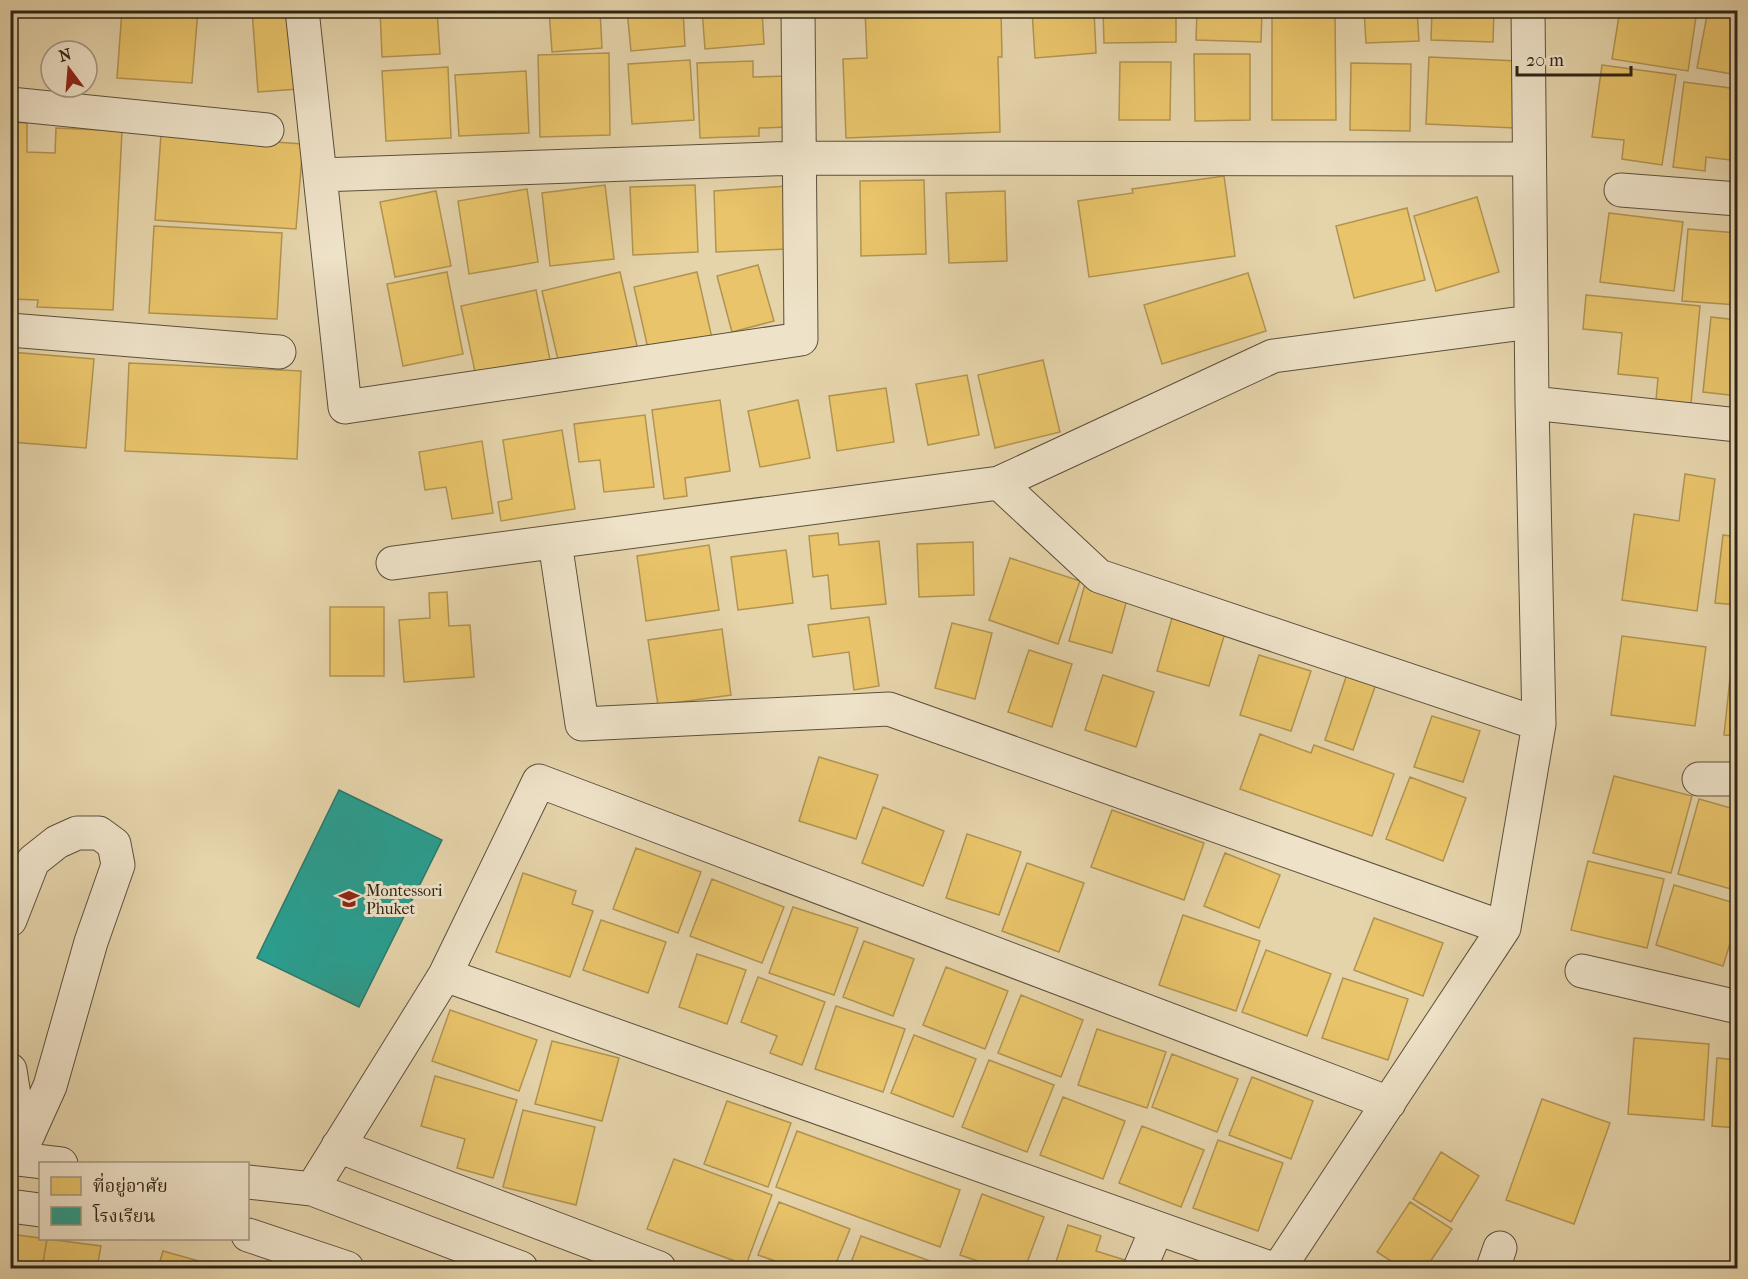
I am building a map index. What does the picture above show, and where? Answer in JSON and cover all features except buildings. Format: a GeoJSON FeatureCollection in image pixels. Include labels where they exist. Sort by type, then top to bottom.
{"type":"FeatureCollection","features":[{"type":"Feature","properties":{"kind":"street"},"geometry":{"type":"LineString","coordinates":[[302,10],[345,407],[801,339],[798,10]]}},
{"type":"Feature","properties":{"kind":"street"},"geometry":{"type":"LineString","coordinates":[[1279,1269],[1504,928],[1539,724],[1532,404],[1528,10]]}},
{"type":"Feature","properties":{"kind":"street"},"geometry":{"type":"LineString","coordinates":[[10,105],[267,130]]}},
{"type":"Feature","properties":{"kind":"street"},"geometry":{"type":"LineString","coordinates":[[320,175],[799,158],[1529,159]]}},
{"type":"Feature","properties":{"kind":"street"},"geometry":{"type":"LineString","coordinates":[[1621,190],[1737,199]]}},
{"type":"Feature","properties":{"kind":"street"},"geometry":{"type":"LineString","coordinates":[[393,563],[999,483],[1273,356],[1531,322]]}},
{"type":"Feature","properties":{"kind":"street"},"geometry":{"type":"LineString","coordinates":[[10,330],[279,352]]}},
{"type":"Feature","properties":{"kind":"street"},"geometry":{"type":"LineString","coordinates":[[1532,404],[1737,425]]}},
{"type":"Feature","properties":{"kind":"street"},"geometry":{"type":"LineString","coordinates":[[999,483],[1099,576],[1539,724]]}},
{"type":"Feature","properties":{"kind":"street"},"geometry":{"type":"LineString","coordinates":[[555,542],[582,724],[889,709],[1504,928]]}},
{"type":"Feature","properties":{"kind":"street"},"geometry":{"type":"LineString","coordinates":[[1699,779],[1737,778]]}},
{"type":"Feature","properties":{"kind":"street"},"geometry":{"type":"LineString","coordinates":[[312,1189],[445,975],[539,781],[1389,1103]]}},
{"type":"Feature","properties":{"kind":"street"},"geometry":{"type":"LineString","coordinates":[[10,920],[33,861],[57,842],[77,833],[99,833],[114,844],[118,865],[91,942],[50,1086],[19,1150]]}},
{"type":"Feature","properties":{"kind":"street"},"geometry":{"type":"LineString","coordinates":[[1582,971],[1737,1007]]}},
{"type":"Feature","properties":{"kind":"street"},"geometry":{"type":"LineString","coordinates":[[445,975],[1270,1269]]}},
{"type":"Feature","properties":{"kind":"street"},"geometry":{"type":"LineString","coordinates":[[10,1070],[19,1150]]}},
{"type":"Feature","properties":{"kind":"street"},"geometry":{"type":"LineString","coordinates":[[338,1146],[659,1269]]}},
{"type":"Feature","properties":{"kind":"street"},"geometry":{"type":"LineString","coordinates":[[19,1150],[55,1162]]}},
{"type":"Feature","properties":{"kind":"street"},"geometry":{"type":"LineString","coordinates":[[249,1182],[312,1189],[521,1269]]}},
{"type":"Feature","properties":{"kind":"street"},"geometry":{"type":"LineString","coordinates":[[10,1206],[39,1210]]}},
{"type":"Feature","properties":{"kind":"street"},"geometry":{"type":"LineString","coordinates":[[1140,1269],[1156,1228]]}},
{"type":"Feature","properties":{"kind":"street"},"geometry":{"type":"LineString","coordinates":[[249,1235],[347,1269]]}},
{"type":"Feature","properties":{"kind":"place","name":"Montessori Phuket"},"geometry":{"type":"Point","coordinates":[349,899]}}]}
